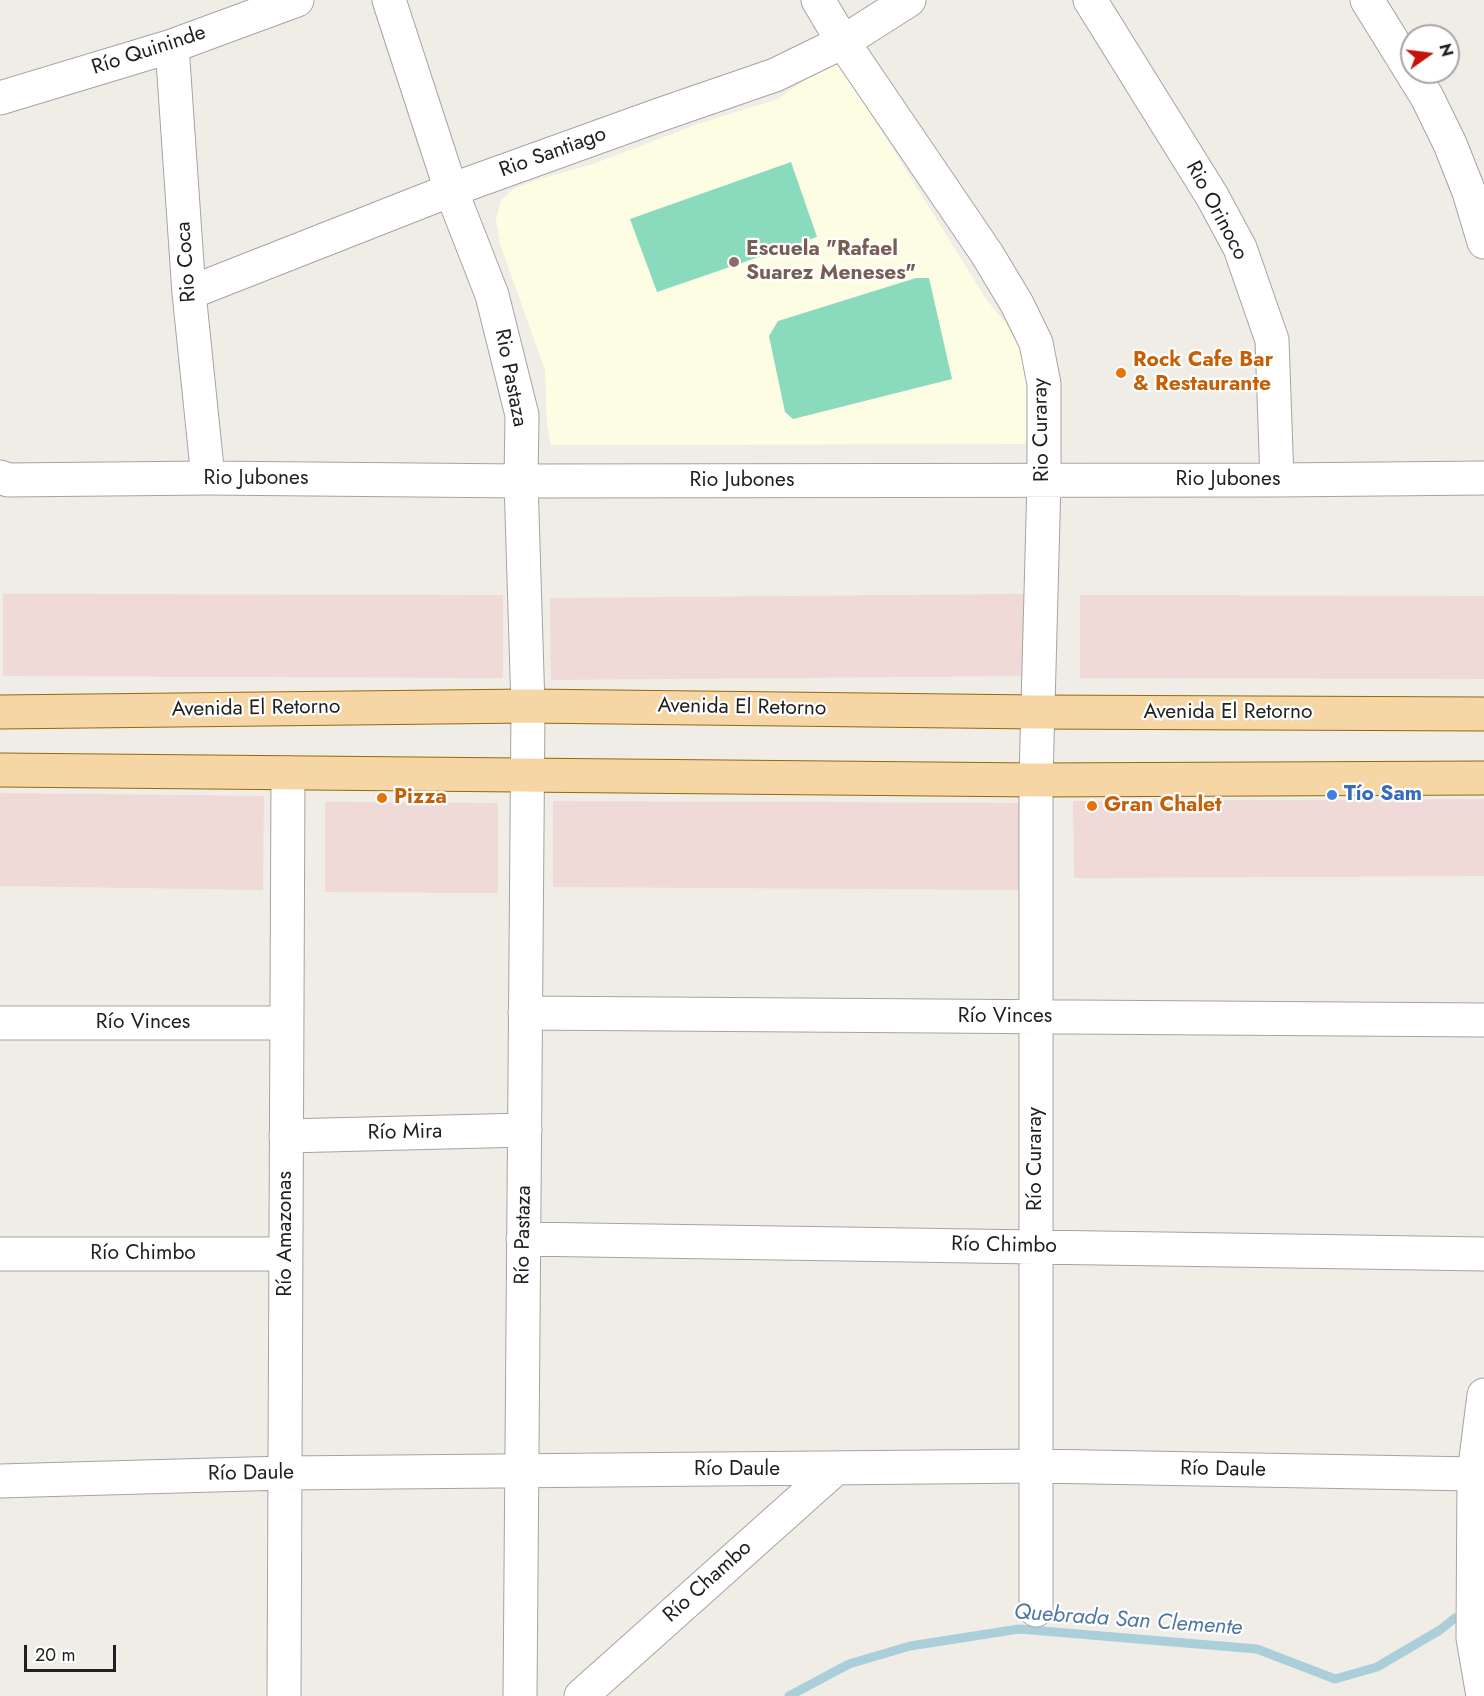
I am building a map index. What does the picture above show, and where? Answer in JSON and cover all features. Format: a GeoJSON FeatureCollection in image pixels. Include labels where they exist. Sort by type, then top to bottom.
{"type":"FeatureCollection","features":[{"type":"Feature","properties":{"kind":"main road","name":"Avenida El Retorno"},"geometry":{"type":"LineString","coordinates":[[0,712],[528,706],[1484,714]]}},
{"type":"Feature","properties":{"kind":"main road"},"geometry":{"type":"LineString","coordinates":[[0,770],[1036,780],[1484,778]]}},
{"type":"Feature","properties":{"kind":"street","name":"Río Quininde"},"geometry":{"type":"LineString","coordinates":[[0,98],[171,46],[297,0]]}},
{"type":"Feature","properties":{"kind":"street","name":"Rio Pastaza"},"geometry":{"type":"LineString","coordinates":[[389,0],[451,190],[492,295],[522,416],[521,481],[528,774]]}},
{"type":"Feature","properties":{"kind":"street","name":"Rio Curaray"},"geometry":{"type":"LineString","coordinates":[[818,0],[843,42],[987,254],[1017,304],[1036,343],[1044,384],[1044,481],[1036,780]]}},
{"type":"Feature","properties":{"kind":"street","name":"Rio Santiago"},"geometry":{"type":"LineString","coordinates":[[189,293],[451,190],[775,75],[843,42],[909,0]]}},
{"type":"Feature","properties":{"kind":"street","name":"Rio Orinoco"},"geometry":{"type":"LineString","coordinates":[[1090,0],[1212,196],[1240,248],[1272,340],[1277,480]]}},
{"type":"Feature","properties":{"kind":"street"},"geometry":{"type":"LineString","coordinates":[[1367,0],[1432,106],[1469,192],[1484,242]]}},
{"type":"Feature","properties":{"kind":"street","name":"Rio Coca"},"geometry":{"type":"LineString","coordinates":[[171,46],[189,293],[208,478]]}},
{"type":"Feature","properties":{"kind":"street","name":"Rio Jubones"},"geometry":{"type":"LineString","coordinates":[[0,477],[8,480],[208,478],[521,481],[1484,478]]}},
{"type":"Feature","properties":{"kind":"street","name":"Río Amazonas"},"geometry":{"type":"LineString","coordinates":[[284,1696],[288,772]]}},
{"type":"Feature","properties":{"kind":"street","name":"Río Pastaza"},"geometry":{"type":"LineString","coordinates":[[520,1696],[528,774]]}},
{"type":"Feature","properties":{"kind":"street","name":"Río Curaray"},"geometry":{"type":"LineString","coordinates":[[1036,780],[1036,1610]]}},
{"type":"Feature","properties":{"kind":"street","name":"Río Vinces"},"geometry":{"type":"LineString","coordinates":[[525,1014],[1484,1020]]}},
{"type":"Feature","properties":{"kind":"street","name":"Río Vinces"},"geometry":{"type":"LineString","coordinates":[[0,1023],[286,1023]]}},
{"type":"Feature","properties":{"kind":"street","name":"Río Mira"},"geometry":{"type":"LineString","coordinates":[[286,1136],[525,1130]]}},
{"type":"Feature","properties":{"kind":"street","name":"Río Chimbo"},"geometry":{"type":"LineString","coordinates":[[524,1239],[1484,1254]]}},
{"type":"Feature","properties":{"kind":"street","name":"Río Chimbo"},"geometry":{"type":"LineString","coordinates":[[0,1254],[286,1254]]}},
{"type":"Feature","properties":{"kind":"street"},"geometry":{"type":"LineString","coordinates":[[1483,1696],[1473,1638],[1474,1474],[1484,1395]]}},
{"type":"Feature","properties":{"kind":"street","name":"Río Daule"},"geometry":{"type":"LineString","coordinates":[[0,1481],[285,1473],[1037,1466],[1474,1474]]}},
{"type":"Feature","properties":{"kind":"street","name":"Río Chambo"},"geometry":{"type":"LineString","coordinates":[[581,1696],[835,1469]]}},
{"type":"Feature","properties":{"kind":"shaded area","name":"Escuela \"Rafael Suarez Meneses\""},"geometry":{"type":"Polygon","coordinates":[[[839,56],[843,69],[986,299],[1021,342],[1030,415],[1030,428],[1025,444],[551,445],[547,425],[545,370],[500,244],[496,220],[501,200],[515,188],[590,165],[701,123],[778,99],[839,56]]]}},
{"type":"Feature","properties":{"kind":"shaded area"},"geometry":{"type":"Polygon","coordinates":[[[3,594],[503,595],[503,678],[3,676],[3,594]]]}},
{"type":"Feature","properties":{"kind":"shaded area"},"geometry":{"type":"Polygon","coordinates":[[[1024,594],[1025,676],[551,680],[550,598],[1024,594]]]}},
{"type":"Feature","properties":{"kind":"shaded area"},"geometry":{"type":"Polygon","coordinates":[[[1080,595],[1484,596],[1484,679],[1080,678],[1080,595]]]}},
{"type":"Feature","properties":{"kind":"shaded area"},"geometry":{"type":"Polygon","coordinates":[[[0,793],[264,796],[263,890],[0,886],[0,793]]]}},
{"type":"Feature","properties":{"kind":"shaded area"},"geometry":{"type":"Polygon","coordinates":[[[1484,799],[1484,876],[1074,878],[1073,801],[1484,799]]]}},
{"type":"Feature","properties":{"kind":"shaded area"},"geometry":{"type":"Polygon","coordinates":[[[553,801],[1022,803],[1021,890],[553,887],[553,801]]]}},
{"type":"Feature","properties":{"kind":"shaded area"},"geometry":{"type":"Polygon","coordinates":[[[325,802],[498,803],[498,893],[325,892],[325,802]]]}},
{"type":"Feature","properties":{"kind":"green space"},"geometry":{"type":"Polygon","coordinates":[[[791,162],[817,237],[657,292],[630,219],[791,162]]]}},
{"type":"Feature","properties":{"kind":"green space"},"geometry":{"type":"Polygon","coordinates":[[[916,278],[929,278],[952,379],[793,419],[785,412],[769,336],[778,321],[916,278]]]}},
{"type":"Feature","properties":{"kind":"waterway","name":"Quebrada San Clemente"},"geometry":{"type":"LineString","coordinates":[[789,1696],[849,1664],[910,1646],[1019,1629],[1257,1649],[1335,1679],[1377,1667],[1440,1630],[1455,1618]]}},
{"type":"Feature","properties":{"kind":"place","name":"Escuela \"Rafael Suarez Meneses\""},"geometry":{"type":"Point","coordinates":[734,262]}},
{"type":"Feature","properties":{"kind":"place","name":"Rock Cafe Bar & Restaurante"},"geometry":{"type":"Point","coordinates":[1121,373]}},
{"type":"Feature","properties":{"kind":"place","name":"Tío Sam"},"geometry":{"type":"Point","coordinates":[1332,795]}},
{"type":"Feature","properties":{"kind":"place","name":"Pizza"},"geometry":{"type":"Point","coordinates":[382,798]}},
{"type":"Feature","properties":{"kind":"place","name":"Gran Chalet"},"geometry":{"type":"Point","coordinates":[1092,806]}}]}
